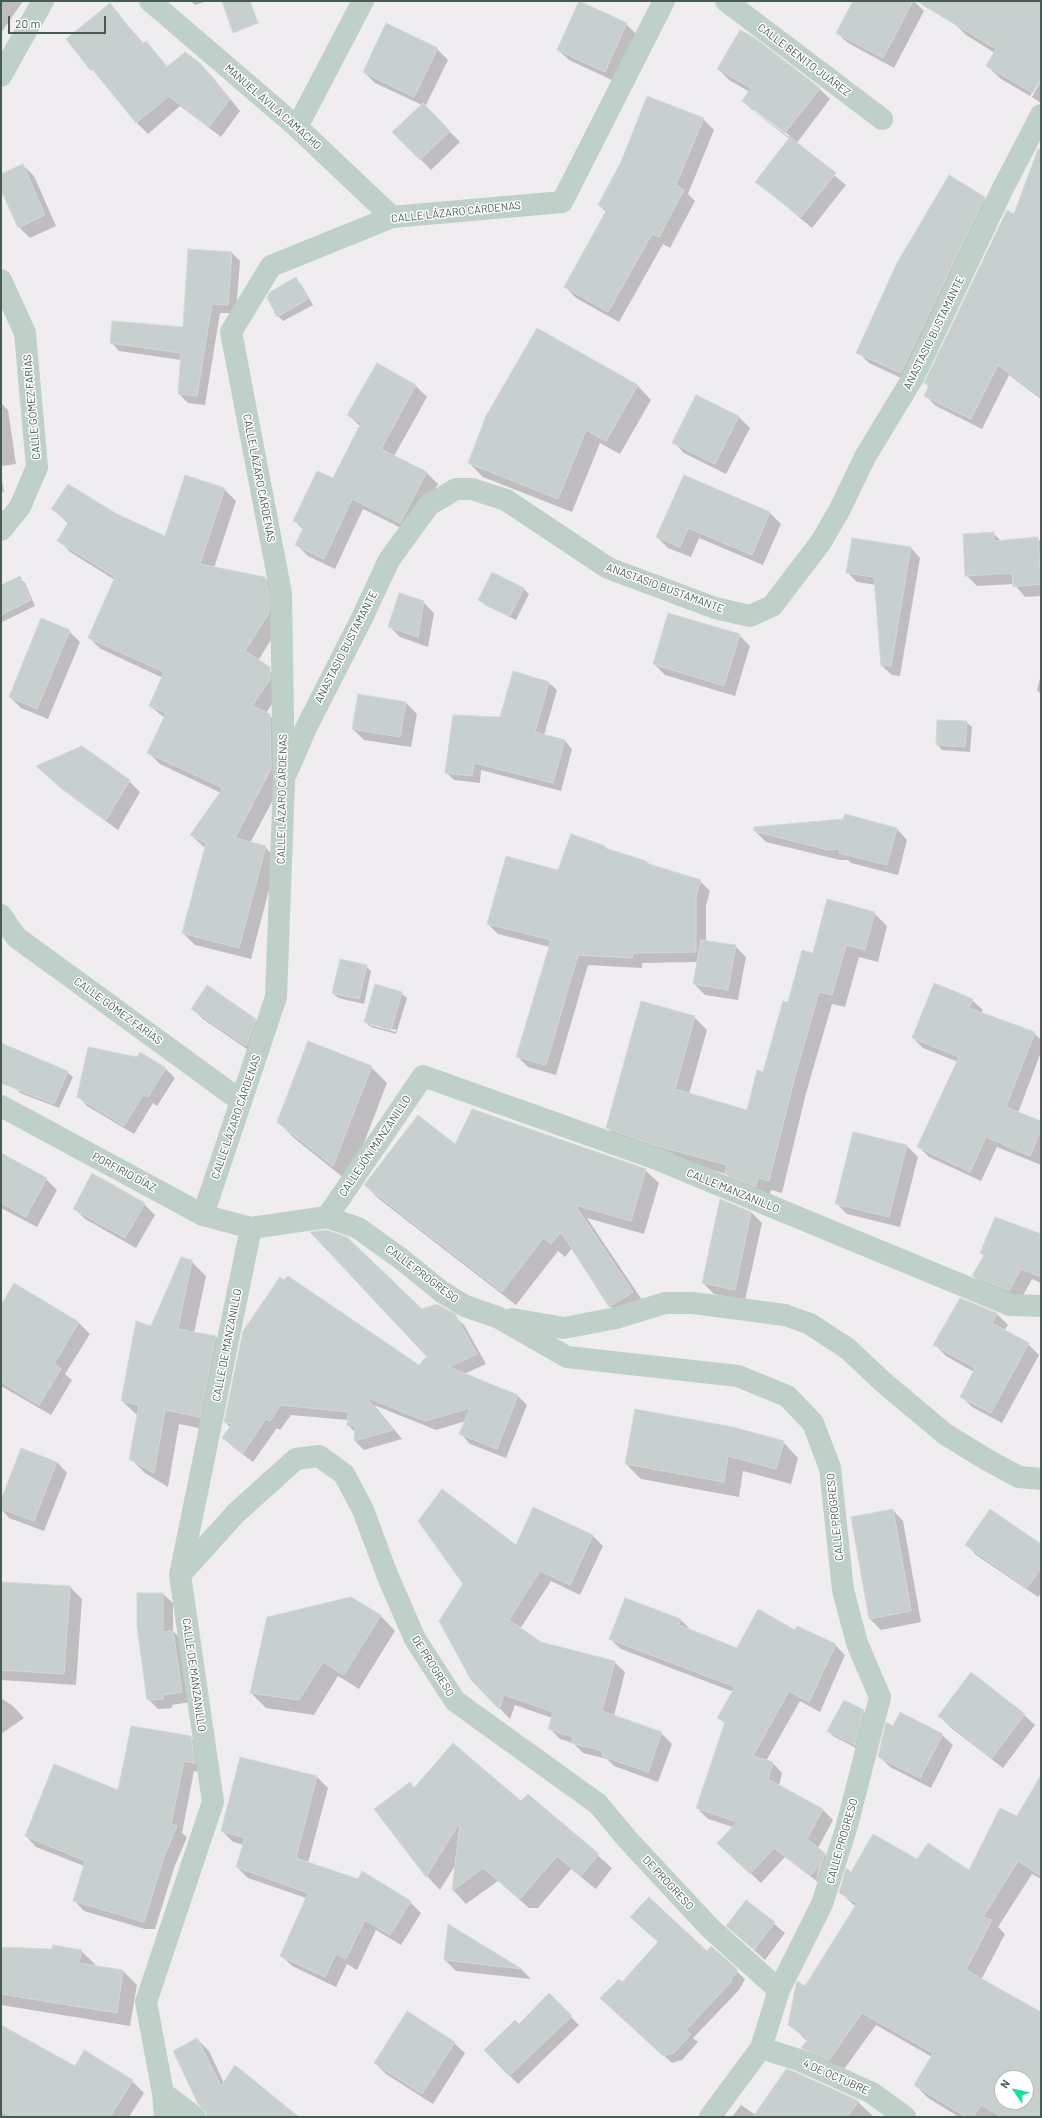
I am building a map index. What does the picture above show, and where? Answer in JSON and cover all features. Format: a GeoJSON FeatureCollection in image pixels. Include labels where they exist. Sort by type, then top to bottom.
{"type":"FeatureCollection","features":[{"type":"Feature","properties":{"kind":"street"},"geometry":{"type":"LineString","coordinates":[[1,76],[43,1]]}},
{"type":"Feature","properties":{"kind":"street","name":"MANUEL ÁVILA CAMACHO"},"geometry":{"type":"LineString","coordinates":[[150,1],[297,127],[392,218]]}},
{"type":"Feature","properties":{"kind":"street"},"geometry":{"type":"LineString","coordinates":[[297,127],[363,1]]}},
{"type":"Feature","properties":{"kind":"street","name":"CALLE LÁZARO CÁRDENAS"},"geometry":{"type":"LineString","coordinates":[[203,1215],[276,996],[284,781],[281,594],[231,332],[271,266],[392,218],[562,202],[664,1]]}},
{"type":"Feature","properties":{"kind":"street","name":"CALLE BENITO JUÁREZ"},"geometry":{"type":"LineString","coordinates":[[726,1],[882,119]]}},
{"type":"Feature","properties":{"kind":"street","name":"ANASTASIO BUSTAMANTE"},"geometry":{"type":"LineString","coordinates":[[284,781],[306,728],[362,618],[389,560],[430,505],[456,489],[472,488],[506,500],[608,568],[622,574],[715,608],[750,616],[772,606],[821,542],[840,508],[865,457],[914,376],[1003,188],[1041,115]]}},
{"type":"Feature","properties":{"kind":"street","name":"CALLE GÓMEZ FARÍAS"},"geometry":{"type":"LineString","coordinates":[[1,280],[25,333],[37,467],[20,507],[1,530]]}},
{"type":"Feature","properties":{"kind":"street","name":"CALLE GÓMEZ FARÍAS"},"geometry":{"type":"LineString","coordinates":[[1,915],[16,936],[241,1101]]}},
{"type":"Feature","properties":{"kind":"street","name":"CALLEJÓN MANZANILLO"},"geometry":{"type":"LineString","coordinates":[[327,1217],[423,1076]]}},
{"type":"Feature","properties":{"kind":"street","name":"CALLE MANZANILLO"},"geometry":{"type":"LineString","coordinates":[[423,1076],[659,1160],[1010,1305],[1041,1306]]}},
{"type":"Feature","properties":{"kind":"street","name":"PORFIRIO DÍAZ"},"geometry":{"type":"LineString","coordinates":[[1,1106],[203,1215],[250,1228]]}},
{"type":"Feature","properties":{"kind":"street","name":"CALLE PROGRESO"},"geometry":{"type":"LineString","coordinates":[[250,1228],[327,1217],[358,1228],[442,1292],[465,1306],[497,1317],[567,1357],[738,1376],[787,1396],[814,1423],[830,1468],[843,1590],[857,1643],[880,1697],[835,1868],[822,1904],[779,1990],[761,2048],[710,2117]]}},
{"type":"Feature","properties":{"kind":"street","name":"CALLE DE MANZANILLO"},"geometry":{"type":"LineString","coordinates":[[165,2117],[163,2093],[146,2002],[212,1802],[180,1575],[250,1228]]}},
{"type":"Feature","properties":{"kind":"street"},"geometry":{"type":"LineString","coordinates":[[497,1317],[564,1328],[616,1318],[665,1303],[692,1302],[785,1315],[810,1324],[848,1349],[883,1382],[945,1434],[989,1461],[1019,1477],[1041,1479]]}},
{"type":"Feature","properties":{"kind":"street","name":"DE PROGRESO"},"geometry":{"type":"LineString","coordinates":[[180,1575],[236,1513],[296,1459],[319,1456],[344,1474],[363,1510],[388,1577],[415,1639],[455,1701],[598,1804],[628,1840],[710,1928],[779,1990]]}},
{"type":"Feature","properties":{"kind":"street","name":"4 DE OCTUBRE"},"geometry":{"type":"LineString","coordinates":[[761,2048],[799,2060],[872,2093],[905,2117]]}},
{"type":"Feature","properties":{"kind":"street"},"geometry":{"type":"LineString","coordinates":[[163,2093],[195,2117]]}},
{"type":"Feature","properties":{"kind":"building"},"geometry":{"type":"Polygon","coordinates":[[[222,1],[250,1],[258,23],[233,33],[222,1]]]}},
{"type":"Feature","properties":{"kind":"building"},"geometry":{"type":"Polygon","coordinates":[[[579,1],[627,23],[605,72],[557,50],[579,1]]]}},
{"type":"Feature","properties":{"kind":"building"},"geometry":{"type":"Polygon","coordinates":[[[853,1],[913,1],[883,58],[836,33],[853,1]]]}},
{"type":"Feature","properties":{"kind":"building"},"geometry":{"type":"Polygon","coordinates":[[[916,1],[1041,1],[1041,79],[1033,93],[986,66],[996,49],[916,1]]]}},
{"type":"Feature","properties":{"kind":"building"},"geometry":{"type":"Polygon","coordinates":[[[110,3],[142,44],[146,41],[167,67],[185,52],[200,63],[230,99],[209,127],[169,96],[136,123],[92,69],[91,71],[66,39],[110,3]]]}},
{"type":"Feature","properties":{"kind":"building"},"geometry":{"type":"Polygon","coordinates":[[[386,23],[438,48],[414,97],[363,72],[386,23]]]}},
{"type":"Feature","properties":{"kind":"building"},"geometry":{"type":"Polygon","coordinates":[[[740,30],[755,38],[820,88],[785,133],[742,101],[751,88],[717,69],[740,30]]]}},
{"type":"Feature","properties":{"kind":"building"},"geometry":{"type":"Polygon","coordinates":[[[647,96],[704,118],[676,185],[684,190],[659,237],[652,234],[608,312],[564,287],[607,209],[598,205],[621,162],[647,96]]]}},
{"type":"Feature","properties":{"kind":"building"},"geometry":{"type":"Polygon","coordinates":[[[423,103],[450,131],[420,160],[392,132],[423,103]]]}},
{"type":"Feature","properties":{"kind":"building"},"geometry":{"type":"Polygon","coordinates":[[[790,137],[836,173],[801,217],[755,182],[790,137]]]}},
{"type":"Feature","properties":{"kind":"building"},"geometry":{"type":"Polygon","coordinates":[[[1038,149],[1041,149],[1041,397],[998,365],[971,419],[924,396],[929,385],[924,383],[1007,210],[1014,214],[1038,149]]]}},
{"type":"Feature","properties":{"kind":"building"},"geometry":{"type":"Polygon","coordinates":[[[23,164],[45,215],[18,228],[1,190],[1,174],[23,164]]]}},
{"type":"Feature","properties":{"kind":"building"},"geometry":{"type":"Polygon","coordinates":[[[949,175],[985,197],[901,373],[856,353],[897,263],[949,175]]]}},
{"type":"Feature","properties":{"kind":"building"},"geometry":{"type":"Polygon","coordinates":[[[188,249],[232,252],[228,305],[212,304],[197,396],[178,394],[181,353],[110,343],[112,321],[183,327],[188,249]]]}},
{"type":"Feature","properties":{"kind":"building"},"geometry":{"type":"Polygon","coordinates":[[[296,277],[308,299],[277,317],[267,297],[270,292],[296,277]]]}},
{"type":"Feature","properties":{"kind":"building"},"geometry":{"type":"Polygon","coordinates":[[[537,328],[638,385],[606,441],[586,430],[558,499],[468,463],[486,416],[537,328]]]}},
{"type":"Feature","properties":{"kind":"building"},"geometry":{"type":"Polygon","coordinates":[[[377,363],[416,385],[381,449],[427,472],[400,523],[352,499],[324,559],[295,545],[304,526],[293,521],[317,471],[333,478],[361,423],[347,415],[377,363]]]}},
{"type":"Feature","properties":{"kind":"building"},"geometry":{"type":"Polygon","coordinates":[[[696,395],[739,416],[715,464],[672,443],[696,395]]]}},
{"type":"Feature","properties":{"kind":"building"},"geometry":{"type":"Polygon","coordinates":[[[185,475],[225,488],[200,564],[265,577],[269,594],[269,613],[245,651],[270,667],[270,679],[252,706],[270,714],[271,769],[235,838],[266,846],[239,948],[182,933],[206,843],[190,835],[223,788],[147,753],[166,713],[149,706],[164,672],[88,638],[115,577],[57,541],[69,521],[51,509],[68,484],[117,514],[165,536],[185,475]]]}},
{"type":"Feature","properties":{"kind":"building"},"geometry":{"type":"Polygon","coordinates":[[[684,475],[770,512],[752,555],[688,528],[680,547],[656,537],[684,475]]]}},
{"type":"Feature","properties":{"kind":"building"},"geometry":{"type":"Polygon","coordinates":[[[994,532],[994,541],[1038,537],[1041,584],[1013,587],[1012,573],[965,576],[963,534],[994,532]]]}},
{"type":"Feature","properties":{"kind":"building"},"geometry":{"type":"Polygon","coordinates":[[[852,538],[911,547],[891,666],[881,666],[874,577],[846,573],[852,538]]]}},
{"type":"Feature","properties":{"kind":"building"},"geometry":{"type":"Polygon","coordinates":[[[492,572],[524,588],[510,616],[478,600],[492,572]]]}},
{"type":"Feature","properties":{"kind":"building"},"geometry":{"type":"Polygon","coordinates":[[[20,576],[31,600],[1,615],[1,585],[20,576]]]}},
{"type":"Feature","properties":{"kind":"building"},"geometry":{"type":"Polygon","coordinates":[[[399,593],[424,601],[418,637],[388,627],[399,593]]]}},
{"type":"Feature","properties":{"kind":"building"},"geometry":{"type":"Polygon","coordinates":[[[668,613],[740,634],[724,686],[653,664],[668,613]]]}},
{"type":"Feature","properties":{"kind":"building"},"geometry":{"type":"Polygon","coordinates":[[[41,618],[70,630],[37,709],[9,697],[41,618]]]}},
{"type":"Feature","properties":{"kind":"building"},"geometry":{"type":"Polygon","coordinates":[[[513,671],[549,682],[535,732],[565,740],[553,783],[474,763],[472,776],[445,773],[453,715],[500,717],[513,671]]]}},
{"type":"Feature","properties":{"kind":"building"},"geometry":{"type":"Polygon","coordinates":[[[358,694],[406,702],[400,737],[352,729],[358,694]]]}},
{"type":"Feature","properties":{"kind":"building"},"geometry":{"type":"Polygon","coordinates":[[[937,720],[967,721],[965,747],[936,745],[937,720]]]}},
{"type":"Feature","properties":{"kind":"building"},"geometry":{"type":"Polygon","coordinates":[[[82,746],[130,780],[106,820],[62,789],[36,766],[82,746]]]}},
{"type":"Feature","properties":{"kind":"building"},"geometry":{"type":"Polygon","coordinates":[[[845,814],[897,828],[887,865],[839,853],[840,849],[828,850],[754,831],[754,827],[843,819],[845,814]]]}},
{"type":"Feature","properties":{"kind":"building"},"geometry":{"type":"Polygon","coordinates":[[[571,834],[605,846],[605,848],[646,861],[646,863],[701,880],[696,895],[696,952],[633,953],[632,958],[578,955],[546,1065],[516,1057],[551,940],[487,924],[506,856],[558,870],[571,834]]]}},
{"type":"Feature","properties":{"kind":"building"},"geometry":{"type":"Polygon","coordinates":[[[827,899],[875,912],[865,950],[846,945],[832,995],[819,992],[794,1080],[769,1181],[758,1178],[756,1187],[725,1174],[727,1165],[653,1145],[606,1128],[641,1001],[695,1016],[675,1089],[747,1110],[757,1070],[763,1072],[783,1001],[788,1002],[802,950],[813,953],[827,899]]]}},
{"type":"Feature","properties":{"kind":"building"},"geometry":{"type":"Polygon","coordinates":[[[701,940],[736,945],[728,990],[693,984],[701,940]]]}},
{"type":"Feature","properties":{"kind":"building"},"geometry":{"type":"Polygon","coordinates":[[[340,959],[367,965],[359,999],[332,993],[340,959]]]}},
{"type":"Feature","properties":{"kind":"building"},"geometry":{"type":"Polygon","coordinates":[[[934,983],[973,999],[969,1008],[1035,1032],[1006,1107],[1041,1121],[1041,1130],[1030,1156],[986,1137],[970,1172],[917,1147],[959,1057],[912,1038],[934,983]]]}},
{"type":"Feature","properties":{"kind":"building"},"geometry":{"type":"Polygon","coordinates":[[[375,984],[402,992],[391,1030],[364,1022],[375,984]]]}},
{"type":"Feature","properties":{"kind":"building"},"geometry":{"type":"Polygon","coordinates":[[[207,985],[256,1019],[246,1046],[191,1009],[207,985]]]}},
{"type":"Feature","properties":{"kind":"building"},"geometry":{"type":"Polygon","coordinates":[[[308,1041],[372,1066],[333,1166],[277,1122],[308,1041]]]}},
{"type":"Feature","properties":{"kind":"building"},"geometry":{"type":"Polygon","coordinates":[[[1,1043],[68,1071],[54,1104],[1,1083],[1,1043]]]}},
{"type":"Feature","properties":{"kind":"building"},"geometry":{"type":"Polygon","coordinates":[[[88,1047],[137,1057],[140,1052],[166,1068],[148,1097],[143,1095],[124,1126],[77,1097],[88,1047]]]}},
{"type":"Feature","properties":{"kind":"building"},"geometry":{"type":"Polygon","coordinates":[[[472,1109],[646,1169],[631,1221],[575,1205],[633,1292],[609,1307],[561,1232],[551,1244],[543,1238],[502,1292],[364,1185],[418,1115],[455,1144],[472,1109]]]}},
{"type":"Feature","properties":{"kind":"building"},"geometry":{"type":"Polygon","coordinates":[[[853,1132],[907,1145],[889,1217],[835,1204],[853,1132]]]}},
{"type":"Feature","properties":{"kind":"building"},"geometry":{"type":"Polygon","coordinates":[[[1,1153],[47,1178],[26,1217],[1,1203],[1,1153]]]}},
{"type":"Feature","properties":{"kind":"building"},"geometry":{"type":"Polygon","coordinates":[[[92,1173],[145,1203],[125,1238],[73,1209],[92,1173]]]}},
{"type":"Feature","properties":{"kind":"building"},"geometry":{"type":"Polygon","coordinates":[[[720,1199],[751,1212],[735,1290],[702,1283],[720,1199]]]}},
{"type":"Feature","properties":{"kind":"building"},"geometry":{"type":"Polygon","coordinates":[[[995,1217],[1041,1234],[1041,1277],[1021,1269],[1009,1291],[972,1276],[984,1255],[980,1253],[995,1217]]]}},
{"type":"Feature","properties":{"kind":"building"},"geometry":{"type":"Polygon","coordinates":[[[326,1230],[347,1237],[422,1309],[437,1304],[455,1314],[477,1354],[449,1367],[518,1395],[497,1449],[459,1434],[470,1408],[425,1421],[366,1397],[393,1430],[354,1441],[355,1426],[347,1426],[348,1412],[281,1405],[270,1421],[266,1419],[243,1453],[222,1438],[232,1424],[224,1422],[243,1331],[280,1277],[284,1280],[288,1276],[419,1365],[426,1357],[428,1358],[310,1232],[326,1230]]]}},
{"type":"Feature","properties":{"kind":"building"},"geometry":{"type":"Polygon","coordinates":[[[181,1257],[192,1260],[178,1329],[216,1336],[200,1417],[165,1410],[154,1473],[129,1459],[139,1405],[121,1401],[136,1321],[151,1326],[181,1257]]]}},
{"type":"Feature","properties":{"kind":"building"},"geometry":{"type":"Polygon","coordinates":[[[14,1283],[79,1322],[54,1364],[61,1369],[39,1405],[1,1382],[1,1305],[14,1283]]]}},
{"type":"Feature","properties":{"kind":"building"},"geometry":{"type":"Polygon","coordinates":[[[960,1298],[997,1313],[992,1323],[1029,1343],[991,1413],[960,1397],[975,1368],[933,1345],[960,1298]]]}},
{"type":"Feature","properties":{"kind":"building"},"geometry":{"type":"Polygon","coordinates":[[[635,1409],[733,1427],[784,1441],[776,1469],[728,1456],[724,1482],[625,1464],[635,1409]]]}},
{"type":"Feature","properties":{"kind":"building"},"geometry":{"type":"Polygon","coordinates":[[[21,1448],[57,1462],[34,1521],[1,1509],[1,1500],[21,1448]]]}},
{"type":"Feature","properties":{"kind":"building"},"geometry":{"type":"Polygon","coordinates":[[[442,1489],[516,1545],[533,1507],[593,1535],[570,1585],[540,1571],[509,1620],[541,1642],[615,1661],[602,1711],[662,1732],[648,1772],[602,1756],[603,1751],[571,1743],[573,1737],[548,1729],[553,1712],[504,1695],[499,1709],[471,1680],[439,1621],[463,1584],[418,1521],[442,1489]]]}},
{"type":"Feature","properties":{"kind":"building"},"geometry":{"type":"Polygon","coordinates":[[[893,1509],[911,1611],[869,1619],[851,1517],[893,1509]]]}},
{"type":"Feature","properties":{"kind":"building"},"geometry":{"type":"Polygon","coordinates":[[[990,1509],[1041,1544],[1041,1568],[1027,1588],[965,1545],[990,1509]]]}},
{"type":"Feature","properties":{"kind":"building"},"geometry":{"type":"Polygon","coordinates":[[[1,1582],[70,1586],[64,1674],[1,1670],[1,1582]]]}},
{"type":"Feature","properties":{"kind":"building"},"geometry":{"type":"Polygon","coordinates":[[[137,1593],[163,1593],[163,1632],[173,1631],[182,1692],[163,1695],[163,1699],[147,1700],[137,1627],[137,1593]]]}},
{"type":"Feature","properties":{"kind":"building"},"geometry":{"type":"Polygon","coordinates":[[[351,1597],[381,1615],[344,1675],[323,1662],[299,1700],[250,1693],[267,1617],[351,1597]]]}},
{"type":"Feature","properties":{"kind":"building"},"geometry":{"type":"Polygon","coordinates":[[[625,1598],[681,1619],[679,1625],[737,1648],[758,1609],[795,1630],[797,1626],[836,1644],[809,1702],[789,1691],[753,1756],[773,1762],[768,1779],[823,1809],[807,1839],[825,1853],[817,1879],[820,1863],[811,1875],[774,1848],[750,1874],[717,1843],[737,1822],[696,1808],[725,1722],[717,1718],[735,1687],[609,1639],[625,1598]]]}},
{"type":"Feature","properties":{"kind":"building"},"geometry":{"type":"Polygon","coordinates":[[[971,1672],[1025,1714],[992,1758],[938,1716],[971,1672]]]}},
{"type":"Feature","properties":{"kind":"building"},"geometry":{"type":"Polygon","coordinates":[[[844,1700],[864,1710],[855,1745],[827,1731],[844,1700]]]}},
{"type":"Feature","properties":{"kind":"building"},"geometry":{"type":"Polygon","coordinates":[[[900,1712],[943,1734],[920,1778],[878,1757],[886,1722],[893,1726],[900,1712]]]}},
{"type":"Feature","properties":{"kind":"building"},"geometry":{"type":"Polygon","coordinates":[[[131,1726],[191,1736],[195,1763],[184,1761],[171,1824],[177,1826],[164,1857],[144,1922],[73,1901],[85,1861],[25,1836],[54,1764],[118,1790],[131,1726]]]}},
{"type":"Feature","properties":{"kind":"building"},"geometry":{"type":"Polygon","coordinates":[[[453,1743],[521,1801],[528,1794],[599,1854],[581,1876],[557,1856],[520,1899],[483,1868],[452,1891],[460,1822],[426,1877],[374,1809],[410,1782],[414,1788],[453,1743]]]}},
{"type":"Feature","properties":{"kind":"building"},"geometry":{"type":"Polygon","coordinates":[[[240,1757],[317,1776],[296,1858],[358,1879],[362,1871],[411,1901],[390,1935],[365,1920],[346,1959],[336,1954],[325,1977],[280,1956],[308,1893],[236,1867],[245,1838],[221,1831],[240,1757]]]}},
{"type":"Feature","properties":{"kind":"building"},"geometry":{"type":"Polygon","coordinates":[[[1041,1775],[1041,1876],[1018,1861],[983,1917],[992,1920],[966,1970],[1041,2012],[1041,2117],[1002,2117],[981,2105],[973,2117],[966,2117],[914,2085],[933,2053],[862,2013],[829,2060],[801,2048],[808,2039],[788,2025],[797,1981],[805,1986],[857,1903],[839,1893],[846,1868],[851,1872],[873,1834],[917,1859],[928,1843],[969,1870],[1000,1808],[1017,1816],[1041,1775]]]}},
{"type":"Feature","properties":{"kind":"building"},"geometry":{"type":"Polygon","coordinates":[[[649,1897],[707,1951],[711,1946],[738,1970],[731,1980],[732,1981],[686,2030],[691,2034],[674,2053],[663,2056],[600,1998],[619,1979],[622,1982],[658,1942],[630,1917],[649,1897]]]}},
{"type":"Feature","properties":{"kind":"building"},"geometry":{"type":"Polygon","coordinates":[[[746,1900],[775,1922],[754,1950],[726,1926],[746,1900]]]}},
{"type":"Feature","properties":{"kind":"building"},"geometry":{"type":"Polygon","coordinates":[[[448,1924],[522,1969],[444,1960],[448,1924]]]}},
{"type":"Feature","properties":{"kind":"building"},"geometry":{"type":"Polygon","coordinates":[[[53,1945],[82,1950],[79,1963],[123,1970],[117,2013],[1,1994],[1,1947],[52,1949],[53,1945]]]}},
{"type":"Feature","properties":{"kind":"building"},"geometry":{"type":"Polygon","coordinates":[[[549,1993],[572,2016],[509,2076],[484,2050],[515,2020],[519,2024],[549,1993]]]}},
{"type":"Feature","properties":{"kind":"building"},"geometry":{"type":"Polygon","coordinates":[[[407,2011],[455,2042],[422,2094],[374,2063],[407,2011]]]}},
{"type":"Feature","properties":{"kind":"building"},"geometry":{"type":"Polygon","coordinates":[[[1,2025],[75,2066],[84,2050],[133,2080],[110,2117],[12,2117],[1,2111],[1,2025]]]}},
{"type":"Feature","properties":{"kind":"building"},"geometry":{"type":"Polygon","coordinates":[[[197,2038],[221,2086],[235,2065],[299,2117],[207,2117],[206,2112],[198,2104],[173,2051],[197,2038]]]}},
{"type":"Feature","properties":{"kind":"building"},"geometry":{"type":"Polygon","coordinates":[[[786,2069],[859,2101],[847,2117],[753,2117],[786,2069]]]}}]}
